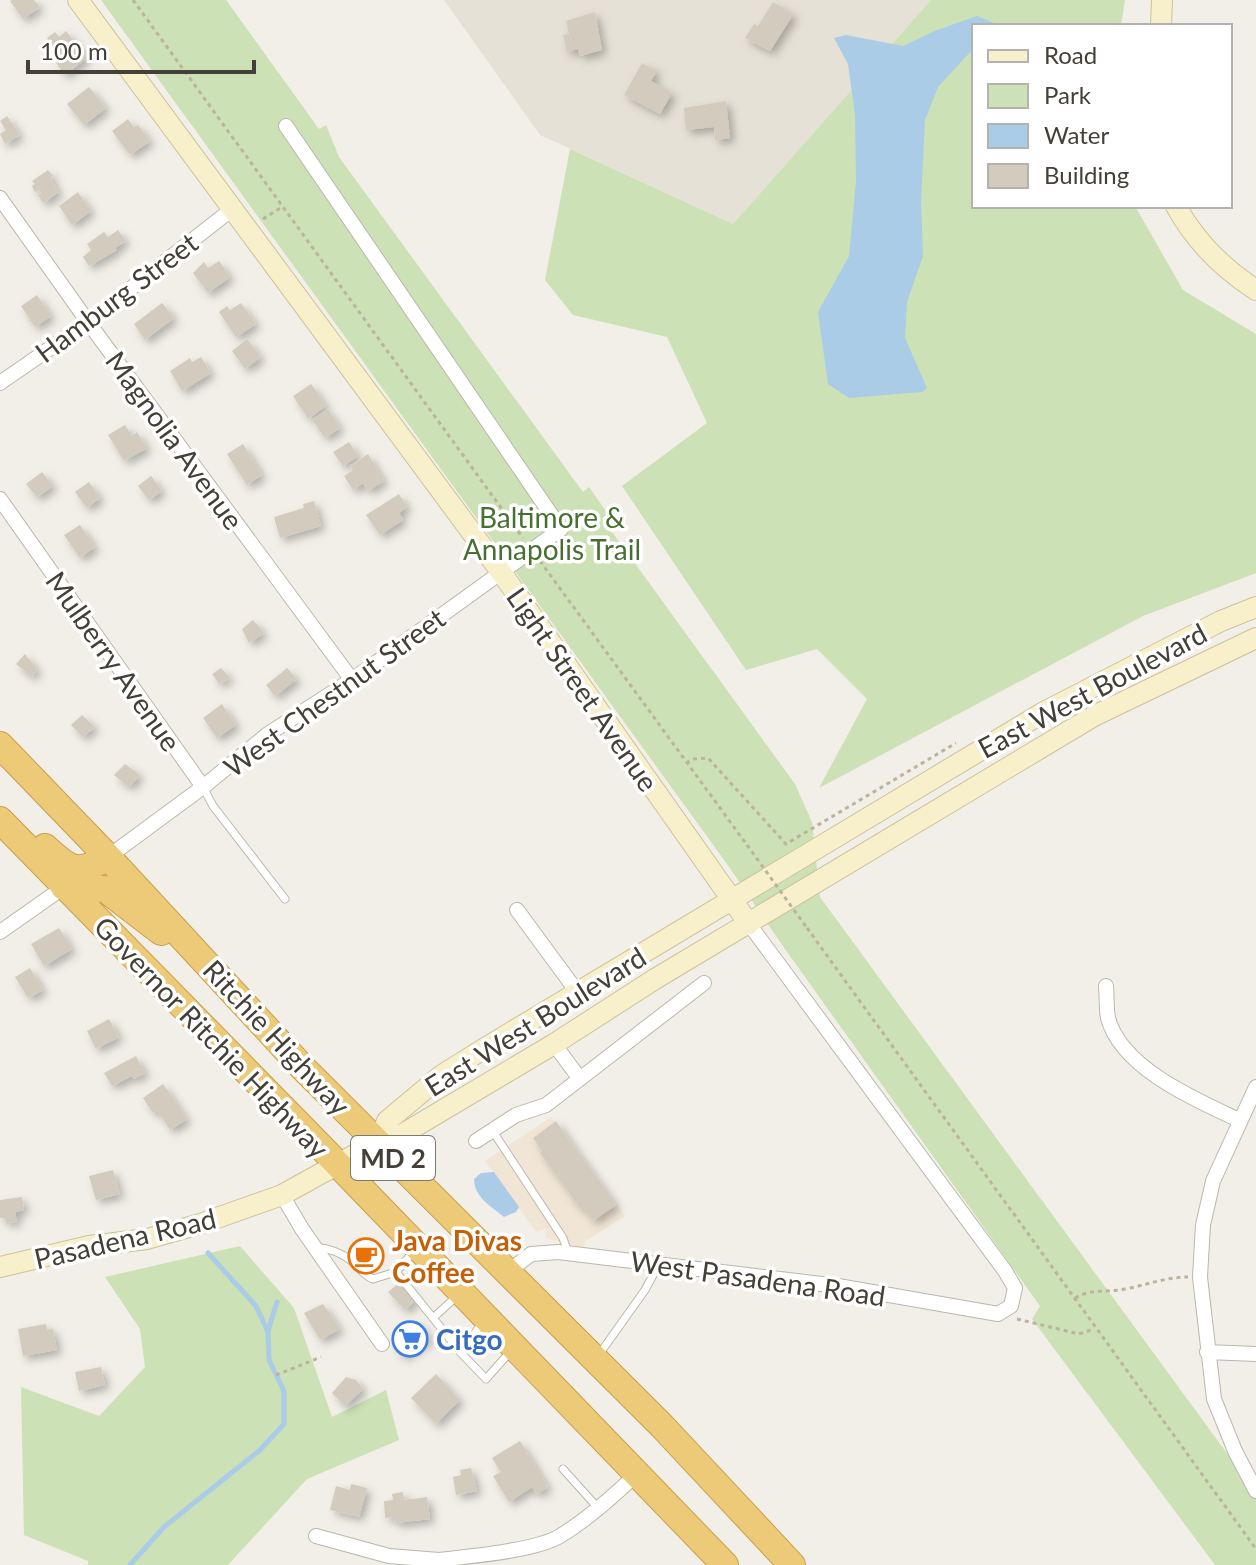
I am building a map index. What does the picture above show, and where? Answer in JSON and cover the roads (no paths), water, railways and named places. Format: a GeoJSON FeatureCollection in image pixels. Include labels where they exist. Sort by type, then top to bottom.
{"type":"FeatureCollection","features":[{"type":"Feature","properties":{"kind":"highway","name":"Ritchie Highway"},"geometry":{"type":"LineString","coordinates":[[0,745],[303,1068],[509,1271],[792,1565]]}},
{"type":"Feature","properties":{"kind":"highway"},"geometry":{"type":"LineString","coordinates":[[0,808],[67,867],[89,868],[108,857]]}},
{"type":"Feature","properties":{"kind":"highway","name":"Governor Ritchie Highway"},"geometry":{"type":"LineString","coordinates":[[0,820],[725,1565]]}},
{"type":"Feature","properties":{"kind":"highway"},"geometry":{"type":"LineString","coordinates":[[64,887],[105,889],[218,975]]}},
{"type":"Feature","properties":{"kind":"main road","name":"Light Street Avenue"},"geometry":{"type":"LineString","coordinates":[[78,0],[501,572],[749,924]]}},
{"type":"Feature","properties":{"kind":"main road"},"geometry":{"type":"LineString","coordinates":[[1161,24],[1162,0]]}},
{"type":"Feature","properties":{"kind":"main road"},"geometry":{"type":"LineString","coordinates":[[1177,208],[1200,243],[1256,290]]}},
{"type":"Feature","properties":{"kind":"main road","name":"East West Boulevard"},"geometry":{"type":"LineString","coordinates":[[378,1142],[387,1121],[442,1075],[731,898],[1044,712],[1221,621],[1256,607]]}},
{"type":"Feature","properties":{"kind":"main road","name":"East West Boulevard"},"geometry":{"type":"LineString","coordinates":[[378,1142],[396,1138],[554,1044],[655,979],[1094,716],[1256,638]]}},
{"type":"Feature","properties":{"kind":"main road","name":"Pasadena Road"},"geometry":{"type":"LineString","coordinates":[[0,1267],[89,1246],[156,1236],[200,1224],[282,1195],[378,1142]]}},
{"type":"Feature","properties":{"kind":"street","name":"West Chestnut Street"},"geometry":{"type":"LineString","coordinates":[[108,857],[203,787],[268,734],[352,680],[561,529],[286,126]]}},
{"type":"Feature","properties":{"kind":"street","name":"Magnolia Avenue"},"geometry":{"type":"LineString","coordinates":[[0,198],[352,680]]}},
{"type":"Feature","properties":{"kind":"street","name":"Hamburg Street"},"geometry":{"type":"LineString","coordinates":[[0,383],[88,322],[231,210]]}},
{"type":"Feature","properties":{"kind":"street","name":"Mulberry Avenue"},"geometry":{"type":"LineString","coordinates":[[0,499],[203,787]]}},
{"type":"Feature","properties":{"kind":"street"},"geometry":{"type":"LineString","coordinates":[[0,932],[64,887]]}},
{"type":"Feature","properties":{"kind":"street"},"geometry":{"type":"LineString","coordinates":[[517,910],[578,993]]}},
{"type":"Feature","properties":{"kind":"street","name":"Light Street Avenue"},"geometry":{"type":"LineString","coordinates":[[749,924],[1005,1271],[1015,1288],[1011,1306],[998,1314]]}},
{"type":"Feature","properties":{"kind":"street"},"geometry":{"type":"LineString","coordinates":[[476,1141],[516,1115],[546,1105],[704,983]]}},
{"type":"Feature","properties":{"kind":"street"},"geometry":{"type":"LineString","coordinates":[[1106,986],[1107,1016],[1114,1033],[1131,1053],[1180,1092],[1239,1120]]}},
{"type":"Feature","properties":{"kind":"street"},"geometry":{"type":"LineString","coordinates":[[554,1044],[580,1079]]}},
{"type":"Feature","properties":{"kind":"street"},"geometry":{"type":"LineString","coordinates":[[1256,1087],[1213,1181],[1203,1225],[1200,1277],[1214,1399],[1235,1451],[1256,1491]]}},
{"type":"Feature","properties":{"kind":"street"},"geometry":{"type":"LineString","coordinates":[[282,1195],[382,1344]]}},
{"type":"Feature","properties":{"kind":"street","name":"West Pasadena Road"},"geometry":{"type":"LineString","coordinates":[[509,1271],[531,1254],[568,1253],[838,1286],[998,1314]]}},
{"type":"Feature","properties":{"kind":"street"},"geometry":{"type":"LineString","coordinates":[[1207,1352],[1256,1354]]}},
{"type":"Feature","properties":{"kind":"street"},"geometry":{"type":"LineString","coordinates":[[316,1536],[389,1556],[438,1563],[514,1549],[558,1537],[637,1474]]}},
{"type":"Feature","properties":{"kind":"lane","name":"Mulberry Avenue"},"geometry":{"type":"LineString","coordinates":[[203,787],[213,806],[285,899]]}},
{"type":"Feature","properties":{"kind":"lane"},"geometry":{"type":"LineString","coordinates":[[492,1130],[563,1238],[568,1253]]}},
{"type":"Feature","properties":{"kind":"lane"},"geometry":{"type":"LineString","coordinates":[[315,1247],[328,1248],[351,1260],[364,1275],[373,1279],[396,1272],[417,1248]]}},
{"type":"Feature","properties":{"kind":"lane"},"geometry":{"type":"LineString","coordinates":[[596,1360],[645,1290],[659,1264]]}},
{"type":"Feature","properties":{"kind":"lane"},"geometry":{"type":"LineString","coordinates":[[396,1272],[486,1379],[514,1347]]}},
{"type":"Feature","properties":{"kind":"lane"},"geometry":{"type":"LineString","coordinates":[[433,1318],[461,1293]]}},
{"type":"Feature","properties":{"kind":"lane"},"geometry":{"type":"LineString","coordinates":[[461,1353],[485,1318]]}},
{"type":"Feature","properties":{"kind":"lane"},"geometry":{"type":"LineString","coordinates":[[563,1469],[598,1508]]}},
{"type":"Feature","properties":{"kind":"water"},"geometry":{"type":"Polygon","coordinates":[[[977,16],[996,24],[972,24],[972,50],[938,87],[925,120],[921,201],[923,256],[907,302],[905,338],[927,388],[922,392],[849,398],[828,384],[818,312],[849,256],[856,181],[855,115],[848,64],[834,38],[846,35],[903,46],[977,16]]]}},
{"type":"Feature","properties":{"kind":"water"},"geometry":{"type":"Polygon","coordinates":[[[494,1172],[519,1207],[516,1212],[504,1217],[484,1201],[475,1185],[474,1179],[481,1173],[494,1172]]]}},
{"type":"Feature","properties":{"kind":"waterway"},"geometry":{"type":"LineString","coordinates":[[130,1565],[164,1527],[260,1450],[284,1424],[284,1391],[269,1360],[268,1332],[256,1306],[208,1253]]}},
{"type":"Feature","properties":{"kind":"waterway"},"geometry":{"type":"LineString","coordinates":[[268,1331],[277,1302]]}},
{"type":"Feature","properties":{"kind":"place","name":"Java Divas Coffee"},"geometry":{"type":"Point","coordinates":[366,1256]}},
{"type":"Feature","properties":{"kind":"place","name":"Citgo"},"geometry":{"type":"Point","coordinates":[410,1339]}},
{"type":"Feature","properties":{"kind":"park label","name":"Baltimore & Annapolis Trail"},"geometry":{"type":"Point","coordinates":[552,533]}}]}
